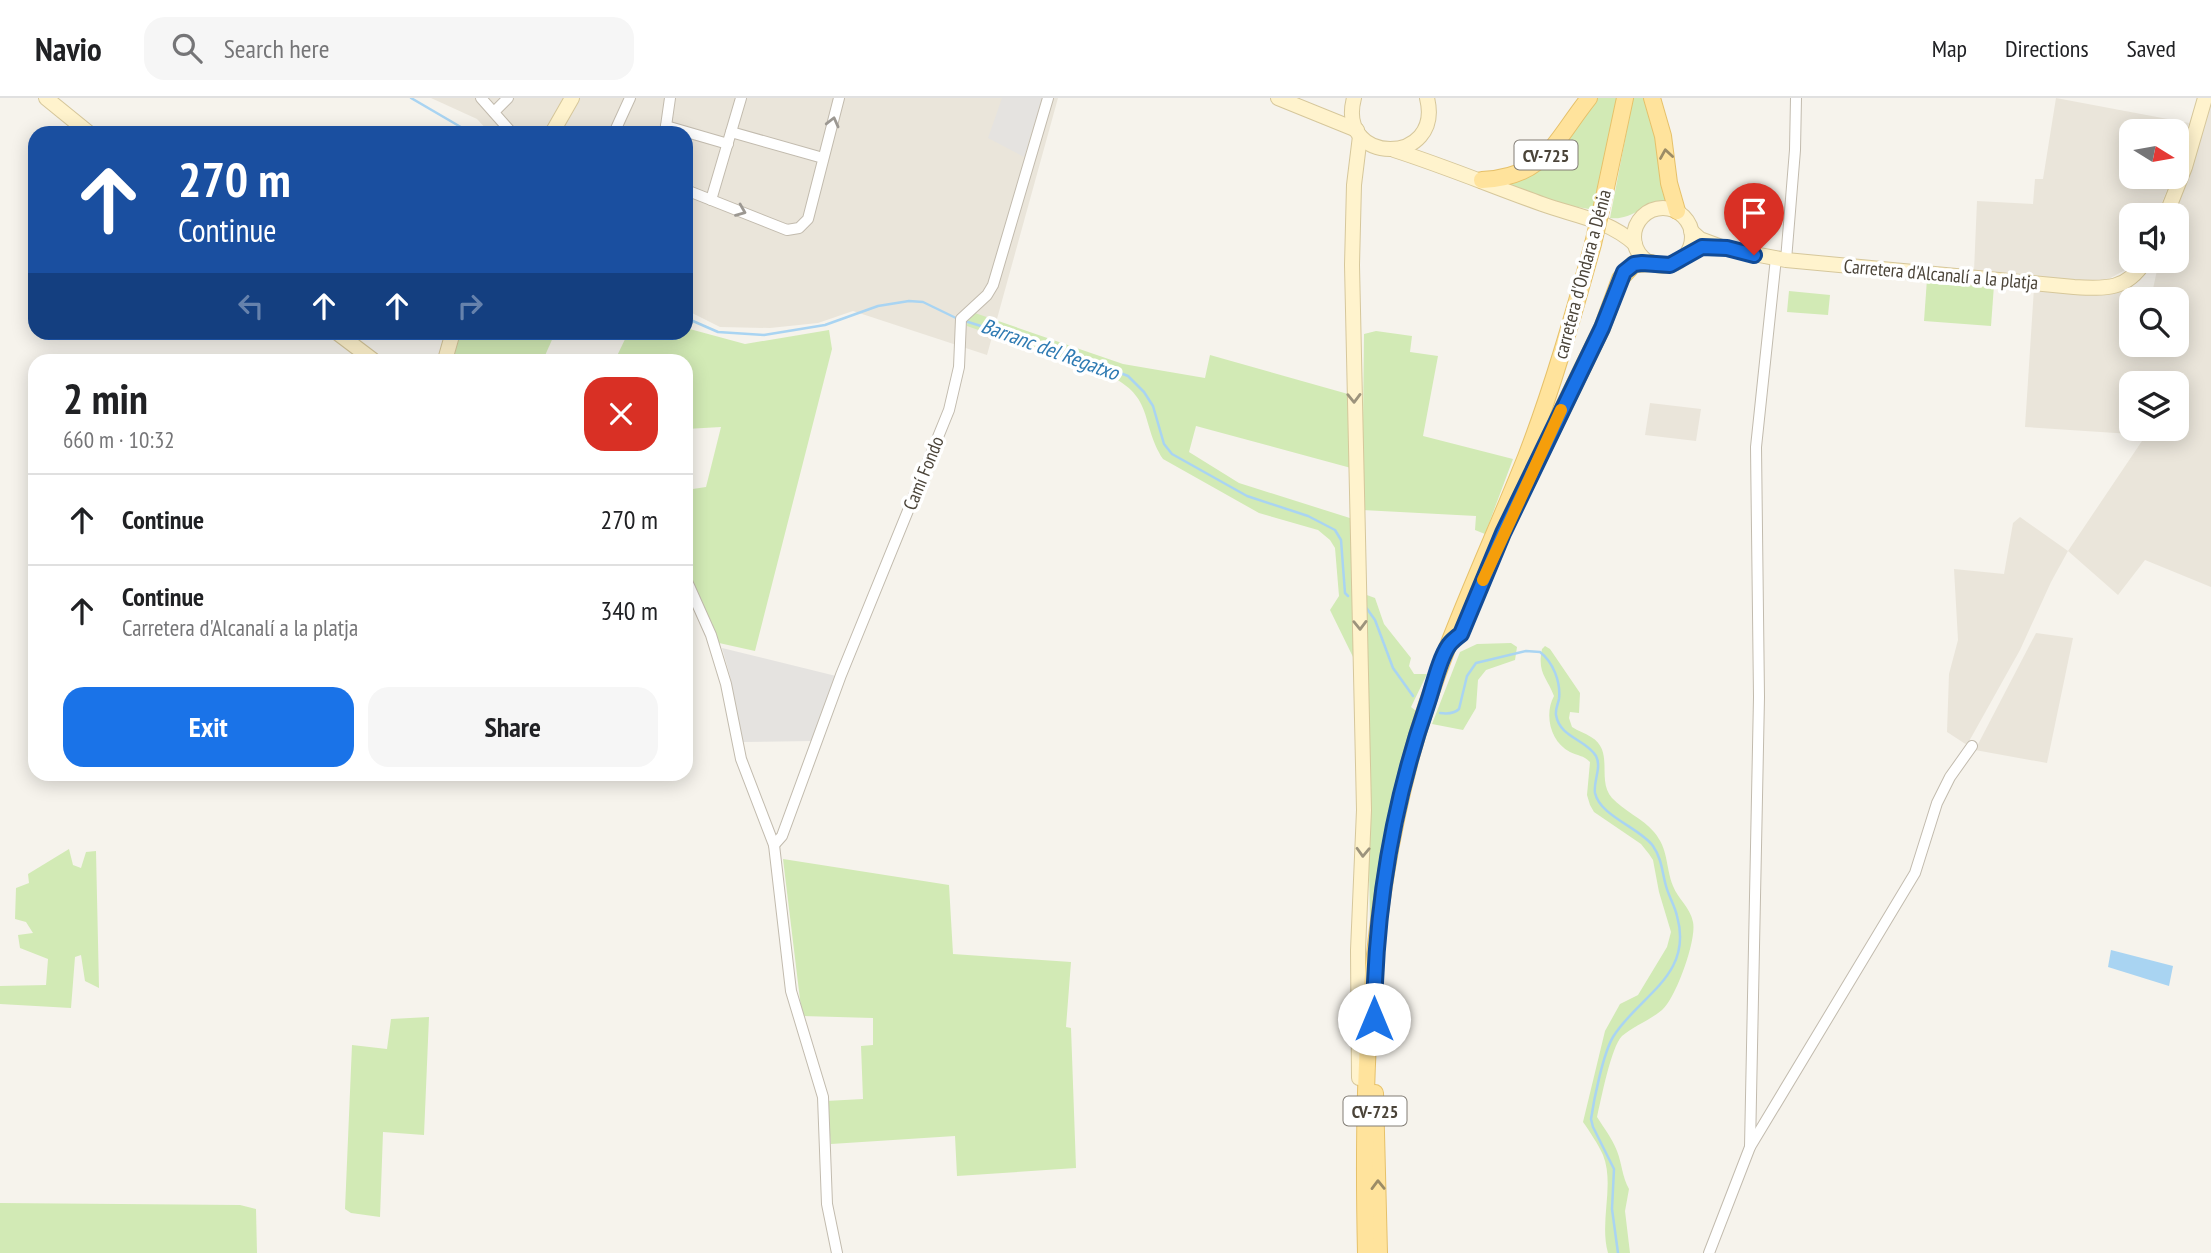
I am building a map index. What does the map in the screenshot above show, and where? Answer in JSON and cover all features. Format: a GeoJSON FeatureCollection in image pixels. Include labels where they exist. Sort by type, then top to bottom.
{"type":"FeatureCollection","features":[{"type":"Feature","properties":{"kind":"main road"},"geometry":{"type":"LineString","coordinates":[[46,98],[80,126]]}},
{"type":"Feature","properties":{"kind":"main road"},"geometry":{"type":"LineString","coordinates":[[558,126],[572,98]]}},
{"type":"Feature","properties":{"kind":"main road"},"geometry":{"type":"LineString","coordinates":[[1278,98],[1358,133],[1379,148],[1434,162],[1551,207],[1615,227],[1635,244]]}},
{"type":"Feature","properties":{"kind":"main road"},"geometry":{"type":"LineString","coordinates":[[1427,98],[1430,111],[1421,139],[1434,162]]}},
{"type":"Feature","properties":{"kind":"main road","name":"CV-725"},"geometry":{"type":"LineString","coordinates":[[1482,180],[1511,177],[1537,164],[1589,98]]}},
{"type":"Feature","properties":{"kind":"main road","name":"carretera d'Ondara a Dénia"},"geometry":{"type":"LineString","coordinates":[[1366,1253],[1365,1060],[1388,857],[1402,791],[1422,719],[1449,645],[1547,399],[1593,244],[1625,98]]}},
{"type":"Feature","properties":{"kind":"main road"},"geometry":{"type":"LineString","coordinates":[[1643,215],[1634,233],[1638,252],[1651,263],[1670,265],[1685,255],[1690,247],[1691,230],[1677,211],[1669,183],[1663,136],[1652,98]]}},
{"type":"Feature","properties":{"kind":"main road"},"geometry":{"type":"LineString","coordinates":[[2171,203],[2185,167],[2205,98]]}},
{"type":"Feature","properties":{"kind":"main road"},"geometry":{"type":"LineString","coordinates":[[1317,115],[1340,114],[1353,102]]}},
{"type":"Feature","properties":{"kind":"main road"},"geometry":{"type":"LineString","coordinates":[[1353,102],[1352,118],[1358,133],[1352,228],[1364,810],[1358,950],[1360,1119],[1364,1154]]}},
{"type":"Feature","properties":{"kind":"main road"},"geometry":{"type":"LineString","coordinates":[[1394,150],[1416,141],[1423,132]]}},
{"type":"Feature","properties":{"kind":"main road"},"geometry":{"type":"LineString","coordinates":[[1355,169],[1364,156],[1379,148]]}},
{"type":"Feature","properties":{"kind":"main road"},"geometry":{"type":"LineString","coordinates":[[1586,218],[1623,222],[1660,208],[1677,211]]}},
{"type":"Feature","properties":{"kind":"main road","name":"Carretera d'Alcanalí a la platja"},"geometry":{"type":"LineString","coordinates":[[1691,230],[1700,239],[1727,248],[1781,259],[2093,288],[2109,288],[2122,284],[2136,273]]}},
{"type":"Feature","properties":{"kind":"main road","name":"Carretera d'Alcanalí a la platja"},"geometry":{"type":"LineString","coordinates":[[1685,255],[1702,247],[1727,248]]}},
{"type":"Feature","properties":{"kind":"main road","name":"CV-725"},"geometry":{"type":"LineString","coordinates":[[1449,645],[1461,634],[1503,533],[1605,321],[1620,279],[1634,264],[1651,263]]}},
{"type":"Feature","properties":{"kind":"main road"},"geometry":{"type":"LineString","coordinates":[[347,340],[365,354]]}},
{"type":"Feature","properties":{"kind":"main road","name":"carretera d'Ondara a Dénia"},"geometry":{"type":"LineString","coordinates":[[1374,968],[1379,1253]]}},
{"type":"Feature","properties":{"kind":"street"},"geometry":{"type":"LineString","coordinates":[[481,98],[506,126]]}},
{"type":"Feature","properties":{"kind":"street"},"geometry":{"type":"LineString","coordinates":[[494,112],[508,98]]}},
{"type":"Feature","properties":{"kind":"street"},"geometry":{"type":"LineString","coordinates":[[617,126],[630,98]]}},
{"type":"Feature","properties":{"kind":"street"},"geometry":{"type":"LineString","coordinates":[[665,126],[670,98]]}},
{"type":"Feature","properties":{"kind":"street"},"geometry":{"type":"LineString","coordinates":[[711,200],[741,98]]}},
{"type":"Feature","properties":{"kind":"street"},"geometry":{"type":"LineString","coordinates":[[693,193],[787,230],[796,230],[803,226],[808,219],[839,98]]}},
{"type":"Feature","properties":{"kind":"street","name":"Camí Fondo"},"geometry":{"type":"LineString","coordinates":[[774,845],[782,836],[841,675],[949,410],[959,367],[961,319],[987,295],[993,285],[1048,98]]}},
{"type":"Feature","properties":{"kind":"street"},"geometry":{"type":"LineString","coordinates":[[1750,1147],[1759,697],[1755,456],[1795,150],[1796,98]]}},
{"type":"Feature","properties":{"kind":"street"},"geometry":{"type":"LineString","coordinates":[[731,131],[824,158]]}},
{"type":"Feature","properties":{"kind":"street"},"geometry":{"type":"LineString","coordinates":[[693,136],[728,144]]}},
{"type":"Feature","properties":{"kind":"street"},"geometry":{"type":"LineString","coordinates":[[693,595],[711,635],[726,684],[741,759],[774,845],[791,991],[823,1097],[827,1196],[836,1253]]}},
{"type":"Feature","properties":{"kind":"street"},"geometry":{"type":"LineString","coordinates":[[1709,1253],[1750,1147],[1915,873],[1937,803],[1972,746]]}},
{"type":"Feature","properties":{"kind":"shaded area"},"geometry":{"type":"Polygon","coordinates":[[[431,98],[1058,98],[987,355],[853,311],[818,323],[770,328],[720,327],[693,314],[693,126],[484,126],[477,119],[431,98]]]}},
{"type":"Feature","properties":{"kind":"shaded area"},"geometry":{"type":"Polygon","coordinates":[[[1002,98],[1042,98],[1024,157],[988,138],[1002,98]]]}},
{"type":"Feature","properties":{"kind":"shaded area"},"geometry":{"type":"Polygon","coordinates":[[[2056,98],[2168,119],[2119,119],[2119,189],[2167,189],[2162,203],[2119,203],[2120,273],[2107,280],[2067,280],[1974,271],[1977,201],[2033,204],[2035,179],[2043,179],[2056,98]]]}},
{"type":"Feature","properties":{"kind":"shaded area"},"geometry":{"type":"Polygon","coordinates":[[[2211,98],[2211,587],[2145,560],[2118,595],[2068,551],[2142,441],[2189,441],[2189,371],[2119,371],[2119,433],[2025,427],[2034,288],[2119,292],[2119,357],[2189,357],[2189,287],[2153,287],[2156,273],[2189,273],[2189,203],[2174,203],[2179,189],[2189,189],[2189,161],[2211,98]]]}},
{"type":"Feature","properties":{"kind":"shaded area"},"geometry":{"type":"Polygon","coordinates":[[[1650,403],[1701,409],[1696,441],[1645,435],[1650,403]]]}},
{"type":"Feature","properties":{"kind":"shaded area"},"geometry":{"type":"Polygon","coordinates":[[[2020,517],[2068,551],[2020,650],[1967,745],[1947,732],[1949,674],[1958,640],[1954,569],[2004,574],[2013,523],[2020,517]]]}},
{"type":"Feature","properties":{"kind":"shaded area"},"geometry":{"type":"Polygon","coordinates":[[[2036,633],[2073,638],[2047,763],[1975,750],[2036,633]]]}},
{"type":"Feature","properties":{"kind":"shaded area"},"geometry":{"type":"Polygon","coordinates":[[[722,648],[836,676],[813,741],[742,742],[722,648]]]}},
{"type":"Feature","properties":{"kind":"green space"},"geometry":{"type":"Polygon","coordinates":[[[1596,98],[1618,98],[1594,210],[1561,204],[1504,184],[1520,180],[1542,167],[1596,98]]]}},
{"type":"Feature","properties":{"kind":"green space"},"geometry":{"type":"Polygon","coordinates":[[[1633,98],[1648,98],[1655,121],[1667,201],[1652,204],[1625,217],[1610,218],[1633,98]]]}},
{"type":"Feature","properties":{"kind":"green space"},"geometry":{"type":"Polygon","coordinates":[[[1927,279],[1994,285],[1991,326],[1924,321],[1927,279]]]}},
{"type":"Feature","properties":{"kind":"green space"},"geometry":{"type":"Polygon","coordinates":[[[1789,291],[1830,295],[1828,315],[1787,312],[1789,291]]]}},
{"type":"Feature","properties":{"kind":"green space"},"geometry":{"type":"Polygon","coordinates":[[[972,312],[1123,364],[1205,378],[1210,355],[1348,394],[1351,468],[1196,426],[1189,452],[1239,483],[1353,519],[1354,659],[1330,610],[1339,596],[1335,548],[1330,540],[1318,530],[1259,513],[1163,459],[1140,402],[1123,383],[1108,375],[967,326],[968,316],[972,312]]]}},
{"type":"Feature","properties":{"kind":"green space"},"geometry":{"type":"Polygon","coordinates":[[[693,330],[745,344],[829,330],[832,349],[755,651],[719,643],[693,584],[693,489],[706,487],[721,427],[693,429],[693,354],[618,354],[625,340],[693,340],[693,330]]]}},
{"type":"Feature","properties":{"kind":"green space"},"geometry":{"type":"Polygon","coordinates":[[[1376,331],[1412,336],[1410,352],[1438,356],[1423,436],[1513,459],[1485,534],[1475,530],[1476,516],[1362,510],[1364,334],[1376,331]]]}},
{"type":"Feature","properties":{"kind":"green space"},"geometry":{"type":"Polygon","coordinates":[[[456,340],[552,340],[546,354],[453,354],[456,340]]]}},
{"type":"Feature","properties":{"kind":"green space"},"geometry":{"type":"Polygon","coordinates":[[[1364,594],[1375,598],[1384,624],[1411,658],[1409,666],[1414,674],[1427,674],[1411,707],[1416,711],[1387,821],[1370,922],[1364,594]]]}},
{"type":"Feature","properties":{"kind":"green space"},"geometry":{"type":"Polygon","coordinates":[[[1511,643],[1517,647],[1515,660],[1486,670],[1478,680],[1476,708],[1463,730],[1432,724],[1460,652],[1477,644],[1511,643]]]}},
{"type":"Feature","properties":{"kind":"green space"},"geometry":{"type":"Polygon","coordinates":[[[1545,646],[1550,649],[1580,693],[1579,713],[1570,712],[1572,727],[1591,737],[1602,750],[1605,783],[1612,798],[1649,827],[1659,839],[1673,886],[1693,922],[1689,954],[1668,1003],[1657,1014],[1622,1036],[1618,1042],[1597,1117],[1615,1146],[1629,1189],[1625,1211],[1630,1253],[1608,1253],[1605,1228],[1608,1178],[1606,1167],[1601,1151],[1583,1122],[1605,1031],[1620,1004],[1638,995],[1667,947],[1671,932],[1653,860],[1641,844],[1594,812],[1587,795],[1590,762],[1563,747],[1554,735],[1549,711],[1554,696],[1541,664],[1542,649],[1545,646]]]}},
{"type":"Feature","properties":{"kind":"green space"},"geometry":{"type":"Polygon","coordinates":[[[69,849],[73,865],[81,868],[86,852],[96,851],[99,988],[85,981],[81,955],[75,957],[71,1008],[0,1004],[0,986],[46,985],[48,959],[20,948],[18,935],[33,933],[26,922],[15,919],[16,888],[29,883],[28,874],[69,849]]]}},
{"type":"Feature","properties":{"kind":"green space"},"geometry":{"type":"Polygon","coordinates":[[[783,859],[949,885],[953,954],[1071,962],[1066,1027],[1071,1028],[1076,1168],[957,1176],[955,1136],[831,1144],[826,1101],[863,1099],[861,1046],[873,1045],[873,1018],[802,1016],[783,859]]]}},
{"type":"Feature","properties":{"kind":"green space"},"geometry":{"type":"Polygon","coordinates":[[[429,1017],[424,1135],[383,1132],[380,1217],[351,1213],[345,1209],[352,1045],[387,1049],[391,1019],[429,1017]]]}},
{"type":"Feature","properties":{"kind":"green space"},"geometry":{"type":"Polygon","coordinates":[[[0,1203],[240,1205],[256,1209],[257,1253],[0,1253],[0,1203]]]}},
{"type":"Feature","properties":{"kind":"water"},"geometry":{"type":"Polygon","coordinates":[[[2111,950],[2173,966],[2169,986],[2108,967],[2111,950]]]}},
{"type":"Feature","properties":{"kind":"waterway","name":"Barranc del Regatxo"},"geometry":{"type":"LineString","coordinates":[[411,98],[459,126]]}},
{"type":"Feature","properties":{"kind":"waterway","name":"Barranc del Regatxo"},"geometry":{"type":"LineString","coordinates":[[693,321],[718,332],[764,335],[825,325],[878,306],[909,301],[923,302],[958,319]]}},
{"type":"Feature","properties":{"kind":"waterway","name":"Barranc del Regatxo"},"geometry":{"type":"LineString","coordinates":[[965,321],[1085,359],[1128,376],[1153,406],[1164,444],[1172,454],[1247,496],[1308,516],[1335,530],[1341,540],[1345,593],[1348,596]]}},
{"type":"Feature","properties":{"kind":"waterway","name":"Barranc del Regatxo"},"geometry":{"type":"LineString","coordinates":[[1365,606],[1375,620],[1393,668],[1413,696]]}},
{"type":"Feature","properties":{"kind":"waterway","name":"Barranc del Regatxo"},"geometry":{"type":"LineString","coordinates":[[1440,713],[1455,712],[1459,709],[1467,676],[1476,663],[1526,651],[1540,652],[1549,661],[1557,679],[1558,723],[1568,734],[1592,750],[1598,761],[1595,788],[1598,801],[1612,815],[1647,839],[1660,861],[1677,916],[1680,937],[1678,954],[1661,984],[1613,1037],[1602,1065],[1591,1119],[1614,1169],[1612,1209],[1618,1253]]}},
{"type":"Feature","properties":{"kind":"slow traffic"},"geometry":{"type":"LineString","coordinates":[[1483,580],[1561,410]]}},
{"type":"Feature","properties":{"kind":"route"},"geometry":{"type":"LineString","coordinates":[[1374,1019],[1376,943],[1388,857],[1402,791],[1422,719],[1449,645],[1461,634],[1503,533],[1605,321],[1620,279],[1634,264],[1670,265],[1702,247],[1727,248],[1754,255]]}}]}
